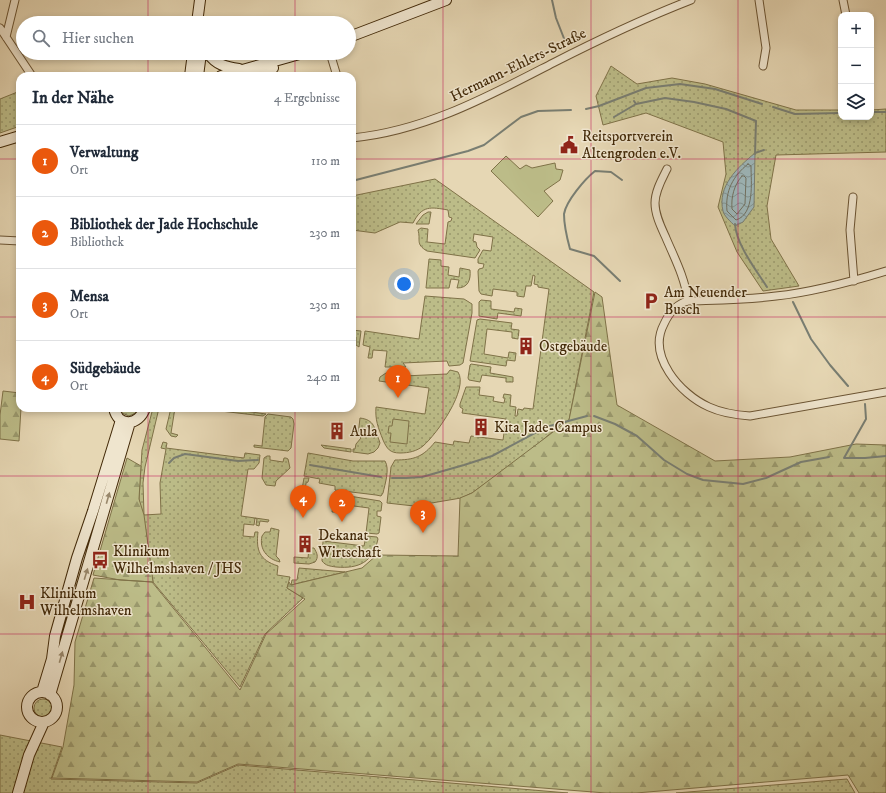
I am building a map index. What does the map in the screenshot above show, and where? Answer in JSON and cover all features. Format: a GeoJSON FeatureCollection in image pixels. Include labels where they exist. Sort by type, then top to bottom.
{"type":"FeatureCollection","features":[{"type":"Feature","properties":{"kind":"main road"},"geometry":{"type":"LineString","coordinates":[[198,16],[200,0]]}},
{"type":"Feature","properties":{"kind":"main road"},"geometry":{"type":"LineString","coordinates":[[203,16],[204,0]]}},
{"type":"Feature","properties":{"kind":"main road"},"geometry":{"type":"LineString","coordinates":[[356,34],[446,0]]}},
{"type":"Feature","properties":{"kind":"main road"},"geometry":{"type":"LineString","coordinates":[[191,72],[192,60]]}},
{"type":"Feature","properties":{"kind":"main road"},"geometry":{"type":"LineString","coordinates":[[199,72],[200,60]]}},
{"type":"Feature","properties":{"kind":"main road"},"geometry":{"type":"LineString","coordinates":[[214,60],[217,64],[244,72]]}},
{"type":"Feature","properties":{"kind":"main road"},"geometry":{"type":"LineString","coordinates":[[251,72],[285,60]]}},
{"type":"Feature","properties":{"kind":"main road"},"geometry":{"type":"LineString","coordinates":[[0,142],[16,137]]}},
{"type":"Feature","properties":{"kind":"main road"},"geometry":{"type":"LineString","coordinates":[[116,412],[118,417],[125,421],[135,421],[143,412]]}},
{"type":"Feature","properties":{"kind":"main road"},"geometry":{"type":"LineString","coordinates":[[46,694],[125,421]]}},
{"type":"Feature","properties":{"kind":"main road"},"geometry":{"type":"LineString","coordinates":[[46,694],[56,702],[57,711],[52,719],[40,721],[29,714],[28,705],[32,696],[46,694]]}},
{"type":"Feature","properties":{"kind":"main road"},"geometry":{"type":"LineString","coordinates":[[18,793],[29,755],[30,740],[40,721]]}},
{"type":"Feature","properties":{"kind":"street"},"geometry":{"type":"LineString","coordinates":[[6,37],[15,0]]}},
{"type":"Feature","properties":{"kind":"street","name":"Hermann-Ehlers-Straße"},"geometry":{"type":"LineString","coordinates":[[356,137],[399,131],[441,117],[499,91],[632,24],[690,0]]}},
{"type":"Feature","properties":{"kind":"street"},"geometry":{"type":"LineString","coordinates":[[759,0],[766,48],[763,66]]}},
{"type":"Feature","properties":{"kind":"street"},"geometry":{"type":"LineString","coordinates":[[844,0],[846,12]]}},
{"type":"Feature","properties":{"kind":"street"},"geometry":{"type":"LineString","coordinates":[[0,28],[16,52]]}},
{"type":"Feature","properties":{"kind":"street"},"geometry":{"type":"LineString","coordinates":[[21,60],[29,72]]}},
{"type":"Feature","properties":{"kind":"street"},"geometry":{"type":"LineString","coordinates":[[332,60],[336,72]]}},
{"type":"Feature","properties":{"kind":"street"},"geometry":{"type":"LineString","coordinates":[[667,169],[656,194],[655,208],[658,220],[682,274],[688,301]]}},
{"type":"Feature","properties":{"kind":"street"},"geometry":{"type":"LineString","coordinates":[[853,197],[850,230],[854,281]]}},
{"type":"Feature","properties":{"kind":"street"},"geometry":{"type":"LineString","coordinates":[[0,240],[16,241]]}},
{"type":"Feature","properties":{"kind":"street"},"geometry":{"type":"LineString","coordinates":[[886,271],[854,281],[778,296],[688,301],[677,306],[666,320],[659,339],[663,361],[676,382],[691,396],[708,407],[722,412],[750,416],[886,392]]}},
{"type":"Feature","properties":{"kind":"green space"},"geometry":{"type":"Polygon","coordinates":[[[611,66],[637,84],[672,78],[705,84],[796,110],[838,110],[838,120],[874,120],[874,110],[886,109],[886,152],[776,155],[767,206],[771,239],[799,286],[763,291],[737,252],[718,207],[726,174],[723,142],[646,113],[603,125],[596,96],[611,66]]]}},
{"type":"Feature","properties":{"kind":"green space"},"geometry":{"type":"Polygon","coordinates":[[[16,93],[16,127],[0,133],[0,99],[16,93]]]}},
{"type":"Feature","properties":{"kind":"green space"},"geometry":{"type":"Polygon","coordinates":[[[506,156],[520,169],[526,165],[532,168],[555,163],[556,169],[563,170],[560,180],[544,191],[553,201],[538,217],[491,171],[506,156]]]}},
{"type":"Feature","properties":{"kind":"green space"},"geometry":{"type":"Polygon","coordinates":[[[435,179],[594,292],[569,420],[560,425],[530,451],[472,493],[461,498],[414,506],[387,503],[391,467],[395,460],[418,457],[435,442],[453,445],[454,441],[469,443],[471,436],[503,440],[506,419],[462,413],[463,409],[460,407],[460,404],[466,387],[480,387],[479,395],[494,397],[493,401],[504,403],[504,394],[511,395],[510,406],[516,407],[515,416],[517,416],[518,409],[533,409],[549,289],[538,287],[538,285],[534,284],[535,276],[533,275],[531,286],[526,286],[524,297],[517,296],[517,292],[493,289],[492,296],[481,294],[479,291],[478,271],[479,269],[483,268],[484,264],[478,263],[478,259],[483,250],[491,251],[493,237],[474,234],[473,241],[476,242],[477,247],[480,250],[475,258],[427,251],[419,242],[418,230],[421,228],[428,229],[427,242],[445,244],[448,222],[451,221],[452,218],[449,217],[448,210],[437,208],[424,210],[416,217],[413,223],[400,222],[375,233],[356,231],[356,195],[435,179]]]}},
{"type":"Feature","properties":{"kind":"green space"},"geometry":{"type":"Polygon","coordinates":[[[431,212],[429,224],[416,224],[423,215],[431,212]]]}},
{"type":"Feature","properties":{"kind":"green space"},"geometry":{"type":"Polygon","coordinates":[[[429,259],[441,260],[441,266],[449,267],[448,275],[459,277],[460,268],[470,270],[468,283],[464,287],[457,288],[459,280],[451,279],[449,288],[426,288],[429,259]]]}},
{"type":"Feature","properties":{"kind":"green space"},"geometry":{"type":"Polygon","coordinates":[[[595,292],[602,297],[617,405],[715,461],[790,457],[856,444],[886,445],[886,793],[859,793],[848,775],[636,793],[606,793],[238,764],[197,782],[52,778],[63,747],[74,685],[75,642],[94,578],[152,582],[240,690],[266,634],[305,599],[287,588],[289,582],[291,585],[362,568],[377,555],[458,556],[460,498],[472,493],[569,420],[595,292]]]}},
{"type":"Feature","properties":{"kind":"green space"},"geometry":{"type":"Polygon","coordinates":[[[425,296],[464,299],[472,304],[472,313],[463,363],[460,365],[449,366],[447,361],[403,363],[406,367],[385,367],[387,351],[373,350],[372,358],[368,358],[370,347],[363,345],[365,331],[419,339],[425,296]]]}},
{"type":"Feature","properties":{"kind":"green space"},"geometry":{"type":"Polygon","coordinates":[[[481,300],[491,301],[491,309],[514,312],[515,308],[522,309],[521,316],[498,313],[497,319],[479,316],[479,302],[481,300]]]}},
{"type":"Feature","properties":{"kind":"green space"},"geometry":{"type":"Polygon","coordinates":[[[480,319],[512,323],[511,329],[519,330],[518,339],[512,338],[512,332],[487,329],[484,354],[508,358],[509,352],[516,353],[515,361],[507,360],[506,366],[470,361],[477,320],[480,319]]]}},
{"type":"Feature","properties":{"kind":"green space"},"geometry":{"type":"Polygon","coordinates":[[[356,330],[361,331],[359,347],[356,345],[356,330]]]}},
{"type":"Feature","properties":{"kind":"green space"},"geometry":{"type":"Polygon","coordinates":[[[471,364],[491,367],[490,373],[513,377],[513,382],[506,382],[506,378],[482,375],[480,382],[469,380],[468,378],[471,364]]]}},
{"type":"Feature","properties":{"kind":"green space"},"geometry":{"type":"Polygon","coordinates":[[[450,370],[458,372],[460,380],[459,389],[450,411],[436,432],[421,448],[410,452],[400,453],[389,450],[384,443],[378,427],[376,420],[376,407],[425,414],[429,388],[379,381],[380,377],[386,373],[405,372],[404,376],[447,374],[450,370]]]}},
{"type":"Feature","properties":{"kind":"green space"},"geometry":{"type":"Polygon","coordinates":[[[3,391],[16,393],[16,412],[21,412],[19,441],[0,439],[0,415],[3,391]]]}},
{"type":"Feature","properties":{"kind":"green space"},"geometry":{"type":"Polygon","coordinates":[[[122,412],[136,412],[129,416],[122,412]]]}},
{"type":"Feature","properties":{"kind":"green space"},"geometry":{"type":"Polygon","coordinates":[[[152,412],[158,412],[145,467],[143,483],[144,515],[161,514],[160,483],[166,449],[161,448],[163,442],[167,443],[166,448],[244,458],[245,453],[260,455],[259,463],[254,469],[248,469],[241,516],[255,518],[254,525],[244,524],[243,536],[254,537],[255,532],[258,532],[258,549],[260,554],[267,561],[278,566],[277,575],[290,577],[287,588],[303,598],[265,634],[240,687],[153,582],[146,533],[139,499],[142,450],[152,412]]]}},
{"type":"Feature","properties":{"kind":"green space"},"geometry":{"type":"Polygon","coordinates":[[[170,412],[174,412],[171,433],[178,435],[176,437],[171,436],[166,429],[170,412]]]}},
{"type":"Feature","properties":{"kind":"green space"},"geometry":{"type":"Polygon","coordinates":[[[229,412],[251,412],[266,414],[263,416],[229,412]]]}},
{"type":"Feature","properties":{"kind":"green space"},"geometry":{"type":"Polygon","coordinates":[[[268,414],[291,417],[293,419],[294,424],[291,448],[288,451],[254,447],[254,445],[262,446],[265,417],[268,414]]]}},
{"type":"Feature","properties":{"kind":"green space"},"geometry":{"type":"Polygon","coordinates":[[[360,418],[369,421],[373,425],[380,443],[374,452],[368,454],[353,452],[353,449],[355,449],[356,444],[361,438],[358,435],[360,418]]]}},
{"type":"Feature","properties":{"kind":"green space"},"geometry":{"type":"Polygon","coordinates":[[[393,419],[409,421],[407,444],[390,442],[391,433],[388,433],[389,426],[392,426],[393,419]]]}},
{"type":"Feature","properties":{"kind":"green space"},"geometry":{"type":"Polygon","coordinates":[[[321,445],[351,449],[351,452],[324,448],[321,445]]]}},
{"type":"Feature","properties":{"kind":"green space"},"geometry":{"type":"Polygon","coordinates":[[[308,453],[353,461],[385,461],[387,472],[383,493],[381,496],[335,490],[335,486],[319,483],[320,479],[304,476],[308,453]]]}},
{"type":"Feature","properties":{"kind":"green space"},"geometry":{"type":"Polygon","coordinates":[[[270,456],[270,460],[283,462],[284,458],[288,459],[290,468],[276,481],[275,486],[266,485],[262,478],[264,458],[270,456]]]}},
{"type":"Feature","properties":{"kind":"green space"},"geometry":{"type":"Polygon","coordinates":[[[127,458],[141,466],[139,499],[144,515],[153,582],[120,580],[93,575],[127,458]]]}},
{"type":"Feature","properties":{"kind":"green space"},"geometry":{"type":"Polygon","coordinates":[[[304,478],[309,478],[308,482],[306,483],[304,498],[301,495],[304,478]]]}},
{"type":"Feature","properties":{"kind":"green space"},"geometry":{"type":"Polygon","coordinates":[[[335,491],[337,491],[337,494],[380,501],[382,503],[381,511],[377,511],[377,516],[381,517],[379,533],[366,533],[369,508],[339,504],[338,512],[332,512],[335,491]]]}},
{"type":"Feature","properties":{"kind":"green space"},"geometry":{"type":"Polygon","coordinates":[[[255,518],[269,520],[268,522],[260,521],[259,526],[256,525],[257,519],[255,518]]]}},
{"type":"Feature","properties":{"kind":"green space"},"geometry":{"type":"Polygon","coordinates":[[[271,528],[279,530],[276,556],[280,562],[275,561],[268,556],[263,549],[261,541],[262,536],[265,532],[270,532],[271,528]]]}},
{"type":"Feature","properties":{"kind":"green space"},"geometry":{"type":"Polygon","coordinates":[[[366,536],[377,537],[378,539],[373,553],[364,562],[352,567],[336,567],[328,566],[322,561],[323,541],[364,546],[366,536]]]}},
{"type":"Feature","properties":{"kind":"green space"},"geometry":{"type":"Polygon","coordinates":[[[309,548],[314,548],[316,552],[317,557],[315,562],[309,564],[294,563],[294,557],[308,558],[309,548]]]}},
{"type":"Feature","properties":{"kind":"green space"},"geometry":{"type":"Polygon","coordinates":[[[299,568],[345,572],[291,585],[292,580],[297,580],[299,568]]]}},
{"type":"Feature","properties":{"kind":"green space"},"geometry":{"type":"Polygon","coordinates":[[[43,699],[49,702],[52,708],[49,714],[43,717],[37,714],[34,708],[37,702],[43,699]]]}},
{"type":"Feature","properties":{"kind":"green space"},"geometry":{"type":"Polygon","coordinates":[[[0,735],[62,747],[51,779],[197,783],[238,765],[568,793],[0,793],[0,735]]]}},
{"type":"Feature","properties":{"kind":"green space"},"geometry":{"type":"Polygon","coordinates":[[[847,779],[855,793],[676,793],[847,779]]]}},
{"type":"Feature","properties":{"kind":"water"},"geometry":{"type":"Polygon","coordinates":[[[755,153],[754,207],[743,222],[735,226],[723,211],[723,193],[730,178],[742,164],[755,153]]]}},
{"type":"Feature","properties":{"kind":"waterway"},"geometry":{"type":"LineString","coordinates":[[552,0],[556,18],[565,41]]}},
{"type":"Feature","properties":{"kind":"waterway"},"geometry":{"type":"LineString","coordinates":[[586,109],[599,106],[646,88],[680,84],[715,89],[762,104]]}},
{"type":"Feature","properties":{"kind":"waterway"},"geometry":{"type":"LineString","coordinates":[[634,101],[636,104],[665,98],[694,102],[726,109],[756,121],[755,154]]}},
{"type":"Feature","properties":{"kind":"waterway"},"geometry":{"type":"LineString","coordinates":[[614,117],[636,104]]}},
{"type":"Feature","properties":{"kind":"waterway"},"geometry":{"type":"LineString","coordinates":[[773,107],[795,114],[838,113]]}},
{"type":"Feature","properties":{"kind":"waterway"},"geometry":{"type":"LineString","coordinates":[[356,180],[468,151],[484,145],[521,117],[538,111],[571,110]]}},
{"type":"Feature","properties":{"kind":"waterway"},"geometry":{"type":"LineString","coordinates":[[874,112],[886,112]]}},
{"type":"Feature","properties":{"kind":"waterway"},"geometry":{"type":"LineString","coordinates":[[755,153],[764,150]]}},
{"type":"Feature","properties":{"kind":"waterway"},"geometry":{"type":"LineString","coordinates":[[620,281],[594,256],[570,249],[565,227],[564,214],[565,209],[572,197],[586,179],[595,171],[611,172],[622,180]]}},
{"type":"Feature","properties":{"kind":"waterway"},"geometry":{"type":"LineString","coordinates":[[735,224],[736,232],[743,248],[752,265],[767,287]]}},
{"type":"Feature","properties":{"kind":"waterway"},"geometry":{"type":"LineString","coordinates":[[793,302],[811,339],[848,386]]}},
{"type":"Feature","properties":{"kind":"waterway"},"geometry":{"type":"LineString","coordinates":[[865,404],[866,419],[844,458],[886,456]]}},
{"type":"Feature","properties":{"kind":"waterway"},"geometry":{"type":"LineString","coordinates":[[392,478],[422,477],[464,465],[492,456],[546,427],[587,416]]}},
{"type":"Feature","properties":{"kind":"waterway"},"geometry":{"type":"LineString","coordinates":[[594,416],[615,424],[637,436],[664,460],[687,474],[703,480],[743,484],[766,478],[801,462],[829,457]]}},
{"type":"Feature","properties":{"kind":"waterway"},"geometry":{"type":"LineString","coordinates":[[169,463],[174,458],[185,454],[238,461],[258,460]]}},
{"type":"Feature","properties":{"kind":"waterway"},"geometry":{"type":"LineString","coordinates":[[310,465],[381,477]]}},
{"type":"Feature","properties":{"kind":"place","name":"Reitsportverein Altengroden e.V."},"geometry":{"type":"Point","coordinates":[569,145]}},
{"type":"Feature","properties":{"kind":"place","name":"Am Neuender Busch"},"geometry":{"type":"Point","coordinates":[651,301]}},
{"type":"Feature","properties":{"kind":"place","name":"Ostgebäude"},"geometry":{"type":"Point","coordinates":[526,346]}},
{"type":"Feature","properties":{"kind":"place","name":"Verwaltung"},"geometry":{"type":"Point","coordinates":[398,398]}},
{"type":"Feature","properties":{"kind":"place","name":"Kita Jade-Campus"},"geometry":{"type":"Point","coordinates":[481,427]}},
{"type":"Feature","properties":{"kind":"place","name":"Aula"},"geometry":{"type":"Point","coordinates":[337,431]}},
{"type":"Feature","properties":{"kind":"place","name":"Südgebäude"},"geometry":{"type":"Point","coordinates":[303,518]}},
{"type":"Feature","properties":{"kind":"place","name":"Bibliothek der Jade Hochschule"},"geometry":{"type":"Point","coordinates":[342,522]}},
{"type":"Feature","properties":{"kind":"place","name":"Mensa"},"geometry":{"type":"Point","coordinates":[423,533]}},
{"type":"Feature","properties":{"kind":"place","name":"Dekanat Wirtschaft"},"geometry":{"type":"Point","coordinates":[305,544]}},
{"type":"Feature","properties":{"kind":"place","name":"Klinikum Wilhelmshaven / JHS"},"geometry":{"type":"Point","coordinates":[100,560]}},
{"type":"Feature","properties":{"kind":"place","name":"Klinikum Wilhelmshaven"},"geometry":{"type":"Point","coordinates":[27,602]}}]}
